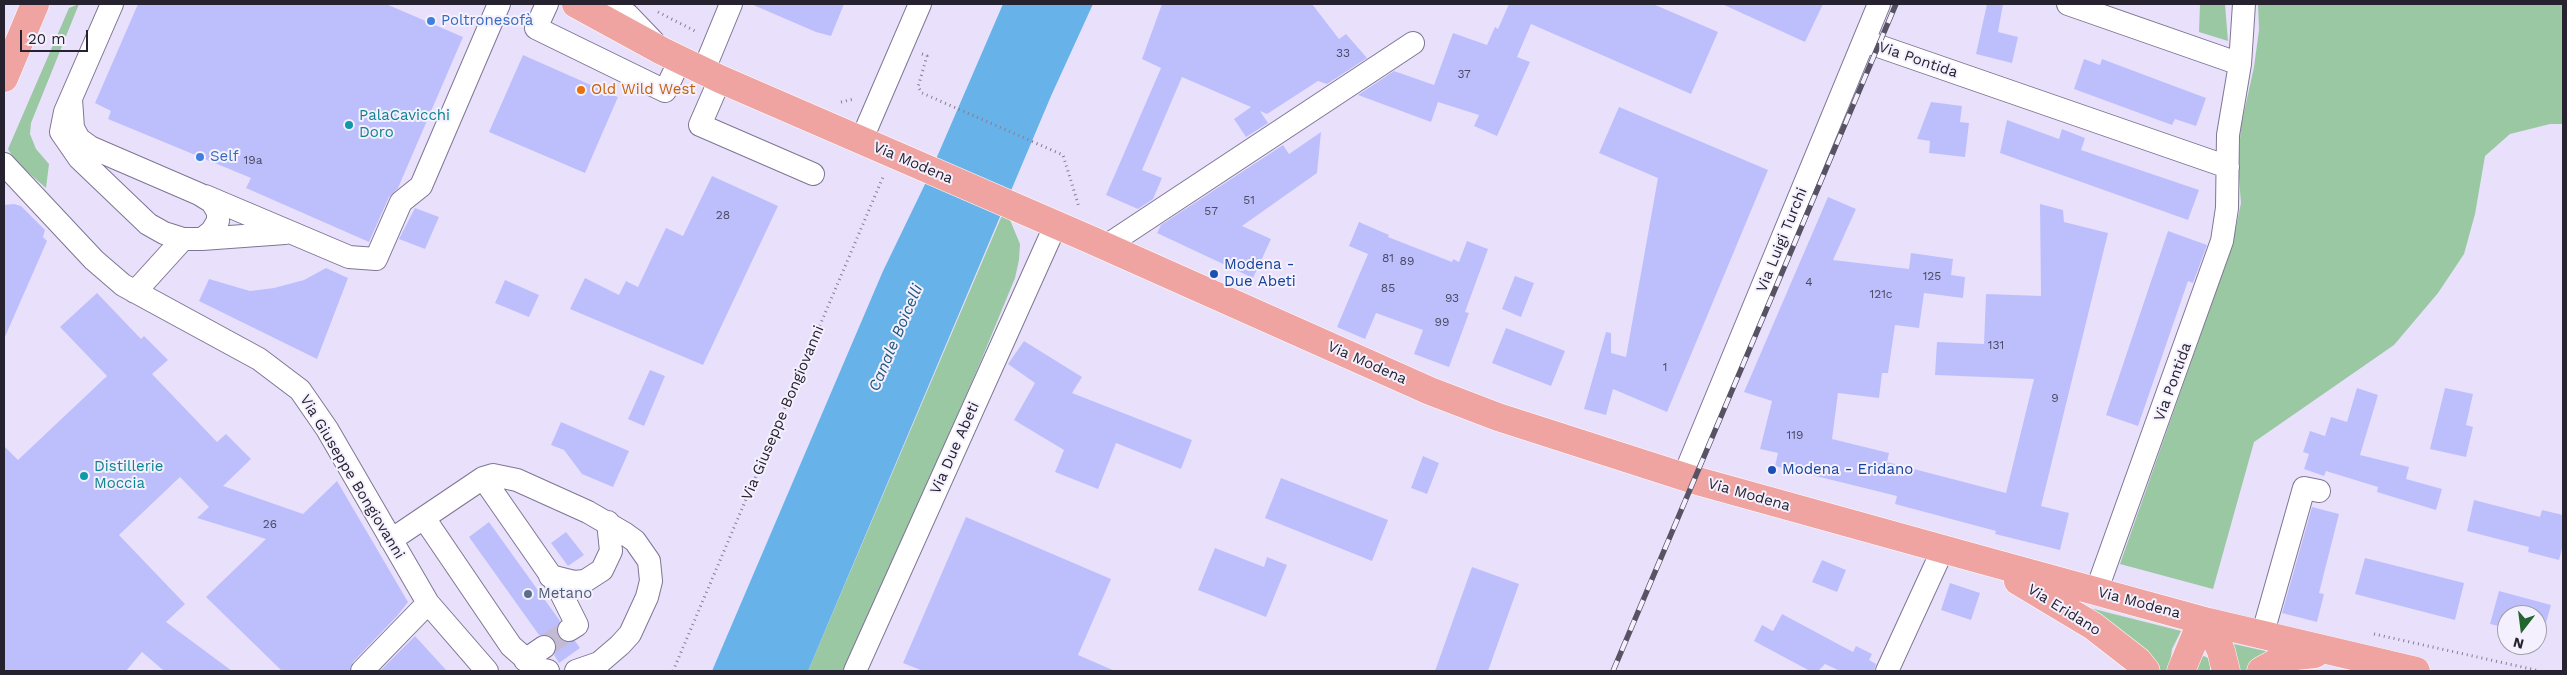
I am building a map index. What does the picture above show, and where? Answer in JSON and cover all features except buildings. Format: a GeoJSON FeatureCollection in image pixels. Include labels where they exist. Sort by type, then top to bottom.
{"type":"FeatureCollection","features":[{"type":"Feature","properties":{"kind":"main road"},"geometry":{"type":"LineString","coordinates":[[4,78],[35,4]]}},
{"type":"Feature","properties":{"kind":"main road","name":"Via Modena"},"geometry":{"type":"LineString","coordinates":[[576,4],[691,66],[1106,246],[1438,395],[1568,442],[1943,550],[2262,636],[2416,671]]}},
{"type":"Feature","properties":{"kind":"main road","name":"Via Eridano"},"geometry":{"type":"LineString","coordinates":[[1974,558],[2038,591],[2093,626],[2138,661],[2146,671]]}},
{"type":"Feature","properties":{"kind":"main road"},"geometry":{"type":"LineString","coordinates":[[2181,671],[2196,635],[2208,622],[2221,651],[2226,671]]}},
{"type":"Feature","properties":{"kind":"main road"},"geometry":{"type":"LineString","coordinates":[[2262,671],[2286,657],[2329,652]]}},
{"type":"Feature","properties":{"kind":"street"},"geometry":{"type":"LineString","coordinates":[[112,4],[61,123],[61,132],[68,144],[148,224],[164,233],[193,239],[291,233]]}},
{"type":"Feature","properties":{"kind":"street"},"geometry":{"type":"LineString","coordinates":[[547,4],[536,28],[665,91],[714,44],[731,4]]}},
{"type":"Feature","properties":{"kind":"street"},"geometry":{"type":"LineString","coordinates":[[612,4],[691,66],[700,125],[813,174]]}},
{"type":"Feature","properties":{"kind":"street"},"geometry":{"type":"LineString","coordinates":[[861,141],[920,4]]}},
{"type":"Feature","properties":{"kind":"street","name":"Via Luigi Turchi"},"geometry":{"type":"LineString","coordinates":[[1684,476],[1879,4]]}},
{"type":"Feature","properties":{"kind":"street"},"geometry":{"type":"LineString","coordinates":[[2068,4],[2240,64]]}},
{"type":"Feature","properties":{"kind":"street","name":"Via Pontida"},"geometry":{"type":"LineString","coordinates":[[2096,592],[2222,241],[2227,208],[2228,135],[2240,64],[2244,4]]}},
{"type":"Feature","properties":{"kind":"street"},"geometry":{"type":"LineString","coordinates":[[71,99],[73,128],[79,139],[90,147],[349,257],[376,259],[401,202],[421,186],[490,7]]}},
{"type":"Feature","properties":{"kind":"street","name":"Via Pontida"},"geometry":{"type":"LineString","coordinates":[[1864,41],[2228,167]]}},
{"type":"Feature","properties":{"kind":"street"},"geometry":{"type":"LineString","coordinates":[[1106,246],[1413,43]]}},
{"type":"Feature","properties":{"kind":"street","name":"Via Giuseppe Bongiovanni"},"geometry":{"type":"LineString","coordinates":[[4,164],[94,260],[135,292],[259,359],[300,390],[326,429],[428,603],[487,671]]}},
{"type":"Feature","properties":{"kind":"street"},"geometry":{"type":"LineString","coordinates":[[135,292],[193,239],[212,231],[218,221],[218,212],[212,202],[200,194]]}},
{"type":"Feature","properties":{"kind":"street","name":"Via Due Abeti"},"geometry":{"type":"LineString","coordinates":[[855,671],[1056,224]]}},
{"type":"Feature","properties":{"kind":"street"},"geometry":{"type":"LineString","coordinates":[[391,540],[483,478],[492,476],[517,480],[608,522],[635,542],[643,551],[649,561],[651,581],[647,597],[630,634],[599,663],[576,671]]}},
{"type":"Feature","properties":{"kind":"street"},"geometry":{"type":"LineString","coordinates":[[483,478],[550,576],[577,625],[569,630]]}},
{"type":"Feature","properties":{"kind":"street"},"geometry":{"type":"LineString","coordinates":[[2262,636],[2304,488],[2319,491]]}},
{"type":"Feature","properties":{"kind":"street"},"geometry":{"type":"LineString","coordinates":[[424,518],[496,626],[525,660],[536,668],[548,671]]}},
{"type":"Feature","properties":{"kind":"street"},"geometry":{"type":"LineString","coordinates":[[550,576],[574,582],[585,580],[602,570],[610,551],[608,522]]}},
{"type":"Feature","properties":{"kind":"street"},"geometry":{"type":"LineString","coordinates":[[1887,671],[1943,550]]}},
{"type":"Feature","properties":{"kind":"street"},"geometry":{"type":"LineString","coordinates":[[362,671],[428,603]]}},
{"type":"Feature","properties":{"kind":"street"},"geometry":{"type":"LineString","coordinates":[[525,660],[544,647]]}},
{"type":"Feature","properties":{"kind":"path"},"geometry":{"type":"LineString","coordinates":[[651,8],[703,35],[714,44]]}},
{"type":"Feature","properties":{"kind":"path"},"geometry":{"type":"LineString","coordinates":[[902,46],[928,56],[918,87],[928,96],[1063,154],[1080,214]]}},
{"type":"Feature","properties":{"kind":"path"},"geometry":{"type":"LineString","coordinates":[[838,102],[855,99],[860,94]]}},
{"type":"Feature","properties":{"kind":"path","name":"Via Giuseppe Bongiovanni"},"geometry":{"type":"LineString","coordinates":[[672,671],[904,160]]}},
{"type":"Feature","properties":{"kind":"path"},"geometry":{"type":"LineString","coordinates":[[2370,634],[2377,633],[2540,671]]}},
{"type":"Feature","properties":{"kind":"green space"},"geometry":{"type":"Polygon","coordinates":[[[79,4],[31,123],[30,134],[36,149],[49,164],[46,188],[15,161],[8,149],[69,8],[79,4]]]}},
{"type":"Feature","properties":{"kind":"green space"},"geometry":{"type":"Polygon","coordinates":[[[2200,4],[2225,4],[2228,41],[2199,32],[2200,4]]]}},
{"type":"Feature","properties":{"kind":"green space"},"geometry":{"type":"Polygon","coordinates":[[[2258,4],[2563,4],[2563,124],[2550,124],[2510,134],[2485,156],[2475,214],[2464,254],[2438,293],[2394,345],[2254,442],[2213,589],[2120,564],[2232,246],[2241,203],[2238,166],[2241,126],[2254,67],[2259,30],[2258,4]]]}},
{"type":"Feature","properties":{"kind":"green space"},"geometry":{"type":"Polygon","coordinates":[[[1003,213],[1010,220],[1020,244],[1019,260],[1015,278],[980,363],[845,671],[808,671],[1003,213]]]}},
{"type":"Feature","properties":{"kind":"green space"},"geometry":{"type":"Polygon","coordinates":[[[2074,604],[2181,631],[2172,649],[2169,671],[2158,671],[2074,604]]]}},
{"type":"Feature","properties":{"kind":"green space"},"geometry":{"type":"Polygon","coordinates":[[[2225,642],[2274,653],[2250,671],[2235,671],[2225,642]]]}},
{"type":"Feature","properties":{"kind":"green space"},"geometry":{"type":"Polygon","coordinates":[[[2204,656],[2210,659],[2210,671],[2194,671],[2198,659],[2204,656]]]}},
{"type":"Feature","properties":{"kind":"water","name":"Canale Boicelli"},"geometry":{"type":"Polygon","coordinates":[[[1003,4],[1093,4],[1051,96],[808,671],[712,671],[883,271],[927,180],[1003,4]]]}},
{"type":"Feature","properties":{"kind":"tunnel"},"geometry":{"type":"LineString","coordinates":[[544,647],[569,630]]}},
{"type":"Feature","properties":{"kind":"railway"},"geometry":{"type":"LineString","coordinates":[[1613,671],[1896,4]]}},
{"type":"Feature","properties":{"kind":"place","name":"Poltronesofà"},"geometry":{"type":"Point","coordinates":[431,21]}},
{"type":"Feature","properties":{"kind":"place","name":"Old Wild West"},"geometry":{"type":"Point","coordinates":[581,90]}},
{"type":"Feature","properties":{"kind":"place","name":"PalaCavicchi Doro"},"geometry":{"type":"Point","coordinates":[349,125]}},
{"type":"Feature","properties":{"kind":"place","name":"Self"},"geometry":{"type":"Point","coordinates":[200,157]}},
{"type":"Feature","properties":{"kind":"place","name":"Modena - Due Abeti"},"geometry":{"type":"Point","coordinates":[1214,274]}},
{"type":"Feature","properties":{"kind":"place","name":"Modena - Eridano"},"geometry":{"type":"Point","coordinates":[1772,470]}},
{"type":"Feature","properties":{"kind":"place","name":"Distillerie Moccia"},"geometry":{"type":"Point","coordinates":[84,476]}},
{"type":"Feature","properties":{"kind":"place","name":"Metano"},"geometry":{"type":"Point","coordinates":[528,594]}}]}
